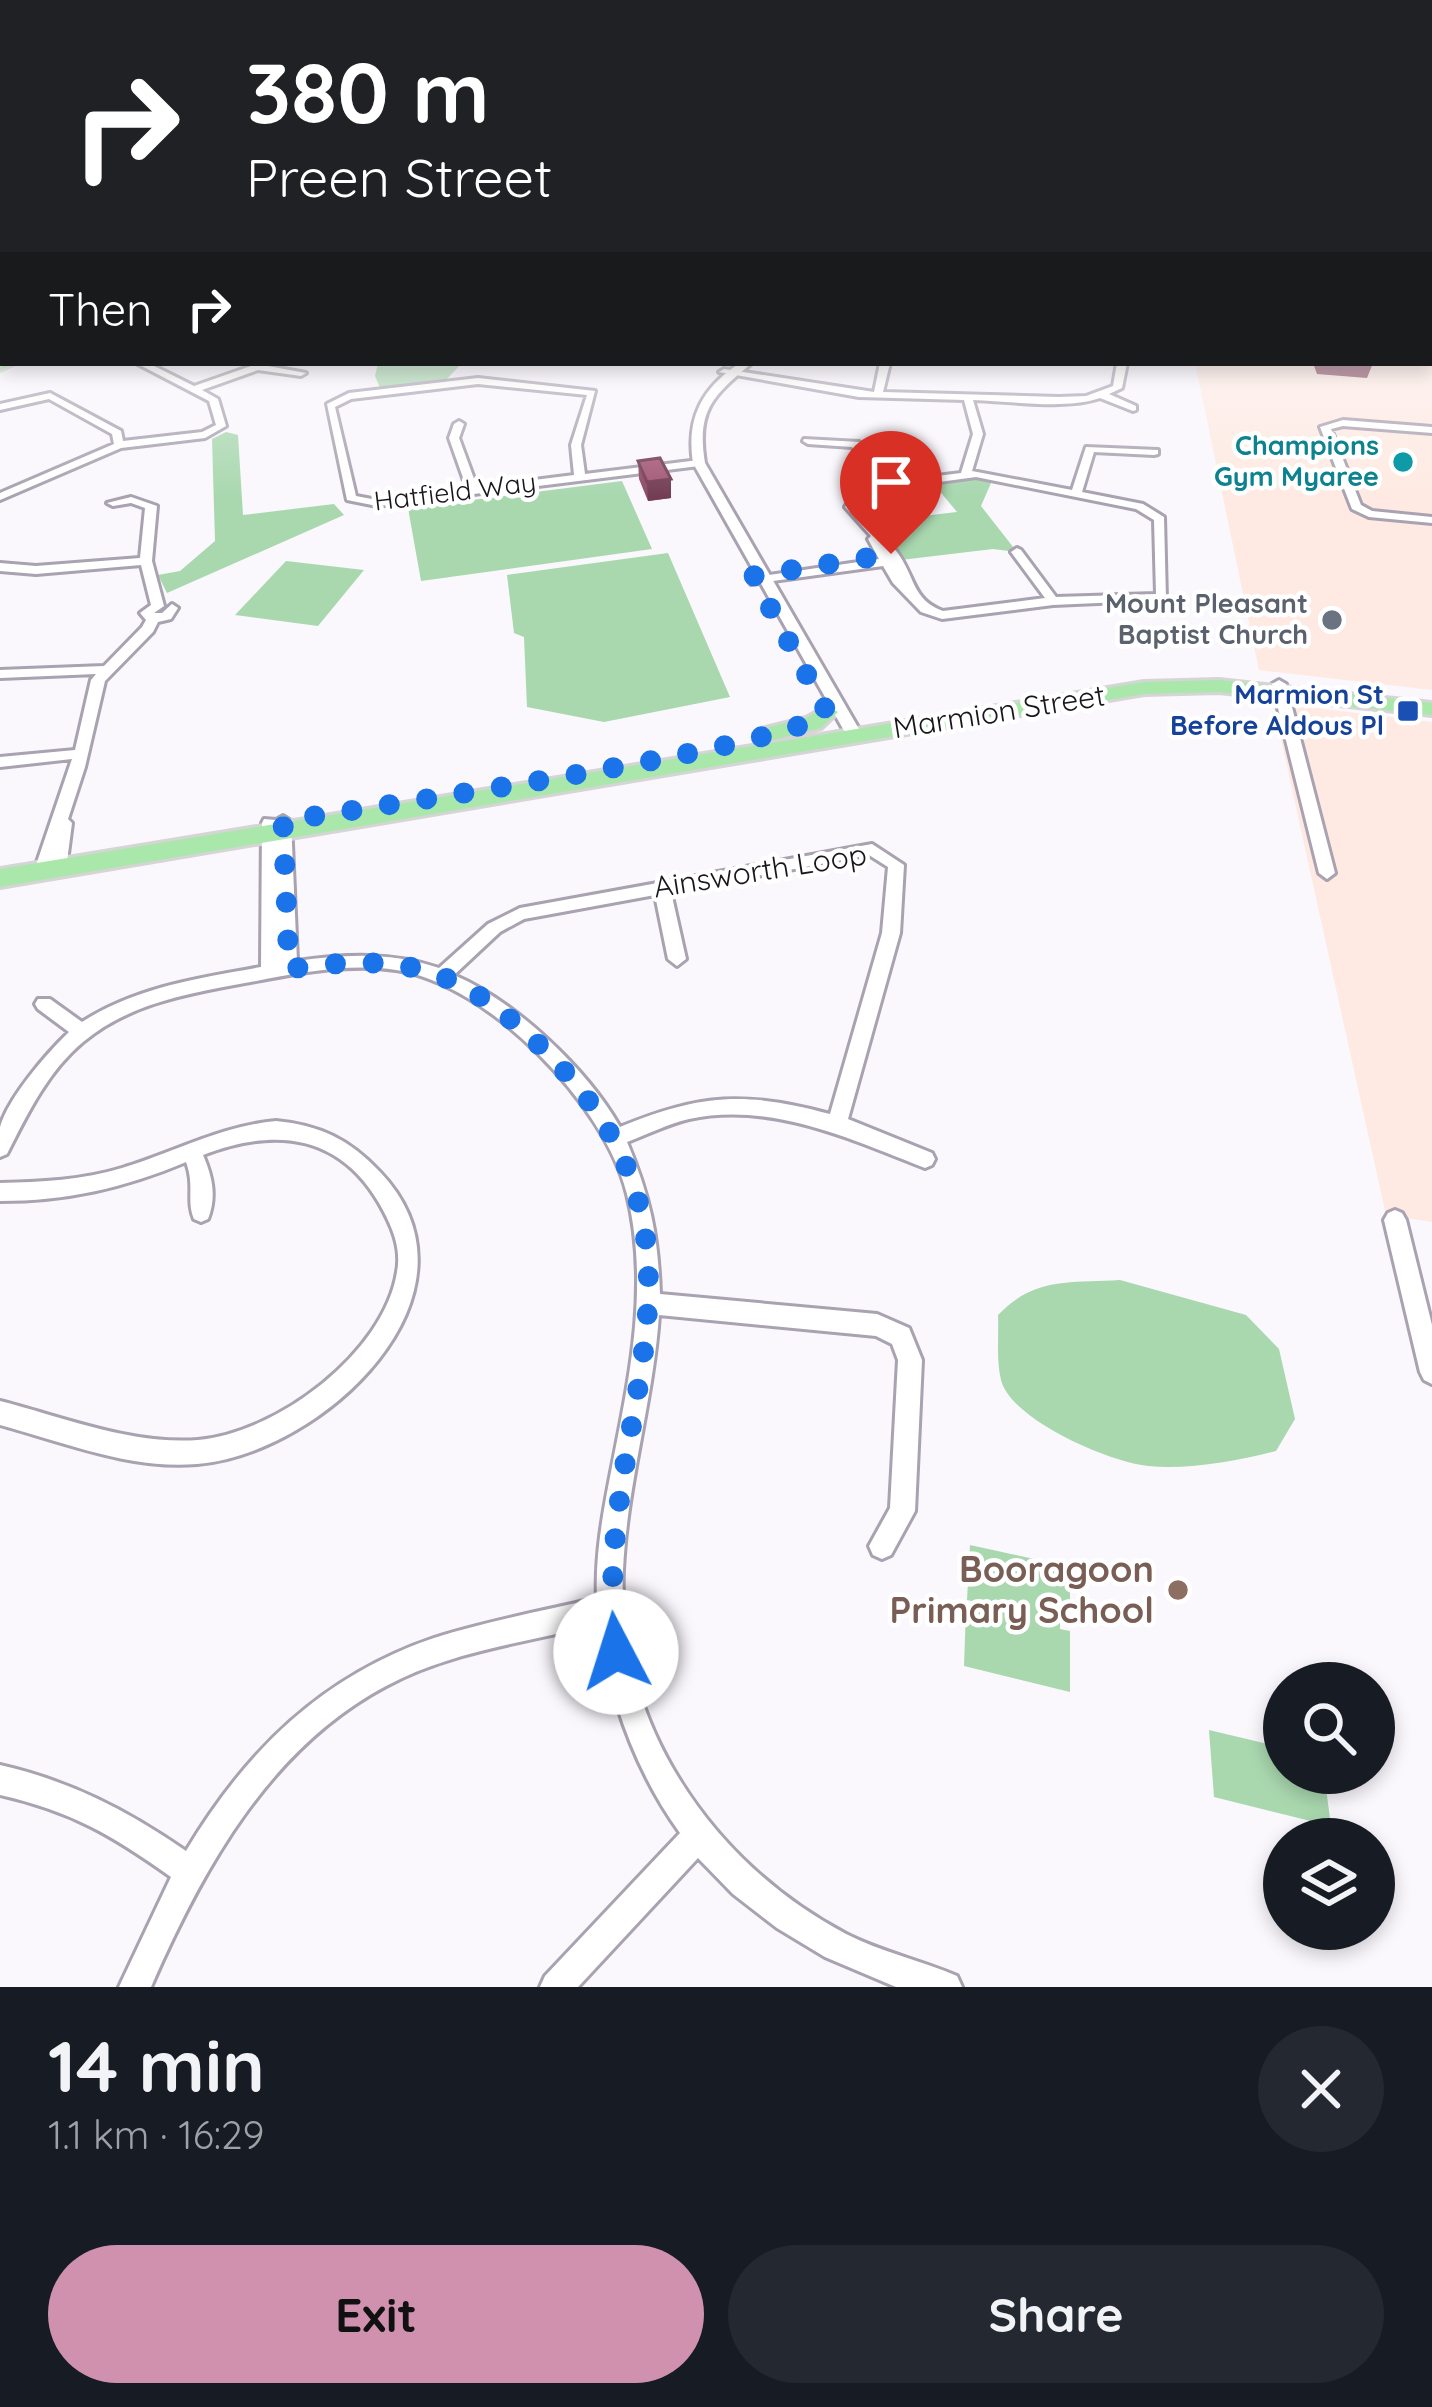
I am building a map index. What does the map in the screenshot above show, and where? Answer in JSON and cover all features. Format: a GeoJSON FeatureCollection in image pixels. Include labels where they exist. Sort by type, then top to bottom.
{"type":"FeatureCollection","features":[{"type":"Feature","properties":{"kind":"main road","name":"Marmion Street"},"geometry":{"type":"LineString","coordinates":[[277,827],[725,746],[1144,688],[1280,688],[1432,705]]}},
{"type":"Feature","properties":{"kind":"main road","name":"Marmion Street"},"geometry":{"type":"LineString","coordinates":[[0,878],[51,864],[842,728]]}},
{"type":"Feature","properties":{"kind":"main road","name":"Marmion Street"},"geometry":{"type":"LineString","coordinates":[[0,866],[51,864]]}},
{"type":"Feature","properties":{"kind":"street"},"geometry":{"type":"LineString","coordinates":[[0,497],[119,445],[214,431],[221,426],[221,410],[197,388],[148,366]]}},
{"type":"Feature","properties":{"kind":"street"},"geometry":{"type":"LineString","coordinates":[[884,395],[885,366]]}},
{"type":"Feature","properties":{"kind":"street"},"geometry":{"type":"LineString","coordinates":[[1102,395],[1122,380],[1122,366]]}},
{"type":"Feature","properties":{"kind":"street"},"geometry":{"type":"LineString","coordinates":[[197,388],[257,367],[301,373]]}},
{"type":"Feature","properties":{"kind":"street"},"geometry":{"type":"LineString","coordinates":[[842,728],[696,465],[688,420],[700,396],[734,368],[760,378],[884,395],[1102,395],[1133,408]]}},
{"type":"Feature","properties":{"kind":"street","name":"Hatfield Way"},"geometry":{"type":"LineString","coordinates":[[580,477],[576,445],[592,393],[505,377],[336,398],[330,406],[351,499],[358,504],[696,465]]}},
{"type":"Feature","properties":{"kind":"street"},"geometry":{"type":"LineString","coordinates":[[0,407],[50,396],[118,433],[119,445]]}},
{"type":"Feature","properties":{"kind":"street"},"geometry":{"type":"LineString","coordinates":[[971,474],[975,419],[981,414],[973,398]]}},
{"type":"Feature","properties":{"kind":"street"},"geometry":{"type":"LineString","coordinates":[[459,424],[454,438],[473,490]]}},
{"type":"Feature","properties":{"kind":"street"},"geometry":{"type":"LineString","coordinates":[[1432,430],[1328,424],[1326,431],[1356,507],[1369,514],[1432,520]]}},
{"type":"Feature","properties":{"kind":"street"},"geometry":{"type":"LineString","coordinates":[[808,441],[855,444],[883,483]]}},
{"type":"Feature","properties":{"kind":"street"},"geometry":{"type":"LineString","coordinates":[[1076,493],[1090,449],[1154,452]]}},
{"type":"Feature","properties":{"kind":"street"},"geometry":{"type":"LineString","coordinates":[[971,474],[1154,512],[1160,519],[1166,592],[1162,597],[1053,602],[951,616],[925,609],[851,507],[861,489],[883,483],[971,474]]}},
{"type":"Feature","properties":{"kind":"street"},"geometry":{"type":"LineString","coordinates":[[51,864],[98,680],[155,612],[146,561],[151,506],[112,503]]}},
{"type":"Feature","properties":{"kind":"street"},"geometry":{"type":"LineString","coordinates":[[1017,552],[1053,602]]}},
{"type":"Feature","properties":{"kind":"street"},"geometry":{"type":"LineString","coordinates":[[759,578],[887,558]]}},
{"type":"Feature","properties":{"kind":"street"},"geometry":{"type":"LineString","coordinates":[[0,567],[36,570],[146,561]]}},
{"type":"Feature","properties":{"kind":"street"},"geometry":{"type":"LineString","coordinates":[[759,578],[842,728]]}},
{"type":"Feature","properties":{"kind":"street"},"geometry":{"type":"LineString","coordinates":[[0,674],[106,670]]}},
{"type":"Feature","properties":{"kind":"street"},"geometry":{"type":"LineString","coordinates":[[1280,688],[1327,873]]}},
{"type":"Feature","properties":{"kind":"street"},"geometry":{"type":"LineString","coordinates":[[0,762],[81,754]]}},
{"type":"Feature","properties":{"kind":"street"},"geometry":{"type":"LineString","coordinates":[[277,827],[279,970]]}},
{"type":"Feature","properties":{"kind":"street","name":"Ainsworth Loop"},"geometry":{"type":"LineString","coordinates":[[444,974],[494,928],[520,914],[872,849],[896,865],[891,933],[836,1126]]}},
{"type":"Feature","properties":{"kind":"street"},"geometry":{"type":"LineString","coordinates":[[662,886],[677,959]]}},
{"type":"Feature","properties":{"kind":"street"},"geometry":{"type":"LineString","coordinates":[[0,1148],[40,1077],[82,1032],[159,994],[279,970],[379,961],[444,974],[479,993],[535,1041],[574,1079],[616,1138],[644,1218],[652,1304],[614,1532],[611,1608],[633,1717],[696,1838],[740,1884],[814,1937],[901,1975],[946,1987]]}},
{"type":"Feature","properties":{"kind":"street"},"geometry":{"type":"LineString","coordinates":[[44,1004],[82,1032]]}},
{"type":"Feature","properties":{"kind":"street"},"geometry":{"type":"LineString","coordinates":[[616,1138],[707,1107],[744,1108],[836,1126],[925,1159]]}},
{"type":"Feature","properties":{"kind":"street"},"geometry":{"type":"LineString","coordinates":[[0,1192],[95,1184],[242,1132],[282,1129],[314,1135],[352,1155],[398,1206],[411,1244],[406,1294],[376,1345],[304,1410],[223,1448],[157,1450],[0,1413]]}},
{"type":"Feature","properties":{"kind":"street"},"geometry":{"type":"LineString","coordinates":[[192,1152],[203,1179],[201,1212]]}},
{"type":"Feature","properties":{"kind":"street"},"geometry":{"type":"LineString","coordinates":[[1395,1220],[1429,1343],[1432,1372]]}},
{"type":"Feature","properties":{"kind":"street"},"geometry":{"type":"LineString","coordinates":[[652,1304],[877,1325],[901,1336],[910,1360],[902,1511],[881,1546]]}},
{"type":"Feature","properties":{"kind":"street"},"geometry":{"type":"LineString","coordinates":[[135,1987],[187,1870],[246,1786],[306,1727],[355,1691],[432,1653],[611,1608]]}},
{"type":"Feature","properties":{"kind":"street"},"geometry":{"type":"LineString","coordinates":[[0,1780],[59,1792],[98,1808],[187,1870]]}},
{"type":"Feature","properties":{"kind":"street"},"geometry":{"type":"LineString","coordinates":[[556,1987],[696,1838]]}},
{"type":"Feature","properties":{"kind":"shaded area"},"geometry":{"type":"Polygon","coordinates":[[[1196,366],[1432,366],[1432,690],[1259,670],[1196,366]]]}},
{"type":"Feature","properties":{"kind":"shaded area"},"geometry":{"type":"Polygon","coordinates":[[[1273,703],[1432,722],[1432,1222],[1386,1215],[1273,703]]]}},
{"type":"Feature","properties":{"kind":"green space"},"geometry":{"type":"Polygon","coordinates":[[[377,366],[459,366],[446,380],[380,388],[377,366]]]}},
{"type":"Feature","properties":{"kind":"green space"},"geometry":{"type":"Polygon","coordinates":[[[226,432],[238,435],[243,515],[334,504],[344,515],[167,593],[158,575],[180,571],[215,541],[212,439],[226,432]]]}},
{"type":"Feature","properties":{"kind":"green space"},"geometry":{"type":"Polygon","coordinates":[[[994,476],[981,506],[1017,552],[993,549],[884,562],[863,523],[957,512],[928,477],[994,476]]]}},
{"type":"Feature","properties":{"kind":"green space"},"geometry":{"type":"Polygon","coordinates":[[[622,481],[652,549],[421,581],[408,508],[622,481]]]}},
{"type":"Feature","properties":{"kind":"green space"},"geometry":{"type":"Polygon","coordinates":[[[668,553],[730,697],[604,722],[527,707],[524,637],[514,633],[507,575],[668,553]]]}},
{"type":"Feature","properties":{"kind":"green space"},"geometry":{"type":"Polygon","coordinates":[[[286,561],[364,570],[318,626],[235,615],[286,561]]]}},
{"type":"Feature","properties":{"kind":"green space"},"geometry":{"type":"Polygon","coordinates":[[[1120,1280],[1246,1315],[1279,1349],[1295,1419],[1276,1451],[1196,1466],[1131,1463],[1087,1448],[1042,1424],[1009,1395],[999,1372],[998,1315],[1039,1288],[1120,1280]]]}},
{"type":"Feature","properties":{"kind":"green space"},"geometry":{"type":"Polygon","coordinates":[[[970,1545],[1070,1567],[1070,1623],[1060,1622],[1060,1629],[1070,1631],[1070,1692],[964,1666],[966,1608],[977,1609],[977,1602],[967,1600],[970,1545]]]}},
{"type":"Feature","properties":{"kind":"green space"},"geometry":{"type":"Polygon","coordinates":[[[1209,1730],[1263,1743],[1263,1794],[1327,1794],[1330,1818],[1299,1818],[1214,1797],[1209,1730]]]}},
{"type":"Feature","properties":{"kind":"building"},"geometry":{"type":"Polygon","coordinates":[[[660,458],[671,479],[647,482],[638,461],[660,458]]]}},
{"type":"Feature","properties":{"kind":"place","name":"Champions Gym Myaree"},"geometry":{"type":"Point","coordinates":[1403,462]}},
{"type":"Feature","properties":{"kind":"place","name":"Mount Pleasant Baptist Church"},"geometry":{"type":"Point","coordinates":[1332,620]}},
{"type":"Feature","properties":{"kind":"place","name":"Marmion St Before Aldous Pl"},"geometry":{"type":"Point","coordinates":[1408,711]}},
{"type":"Feature","properties":{"kind":"place","name":"Booragoon Primary School"},"geometry":{"type":"Point","coordinates":[1178,1590]}},
{"type":"Feature","properties":{"kind":"route"},"geometry":{"type":"LineString","coordinates":[[616,1652],[610,1562],[652,1304],[644,1218],[616,1138],[574,1079],[523,1029],[463,982],[424,968],[379,961],[289,969],[283,821],[725,746],[813,723],[827,712],[753,576],[891,554]]}}]}
